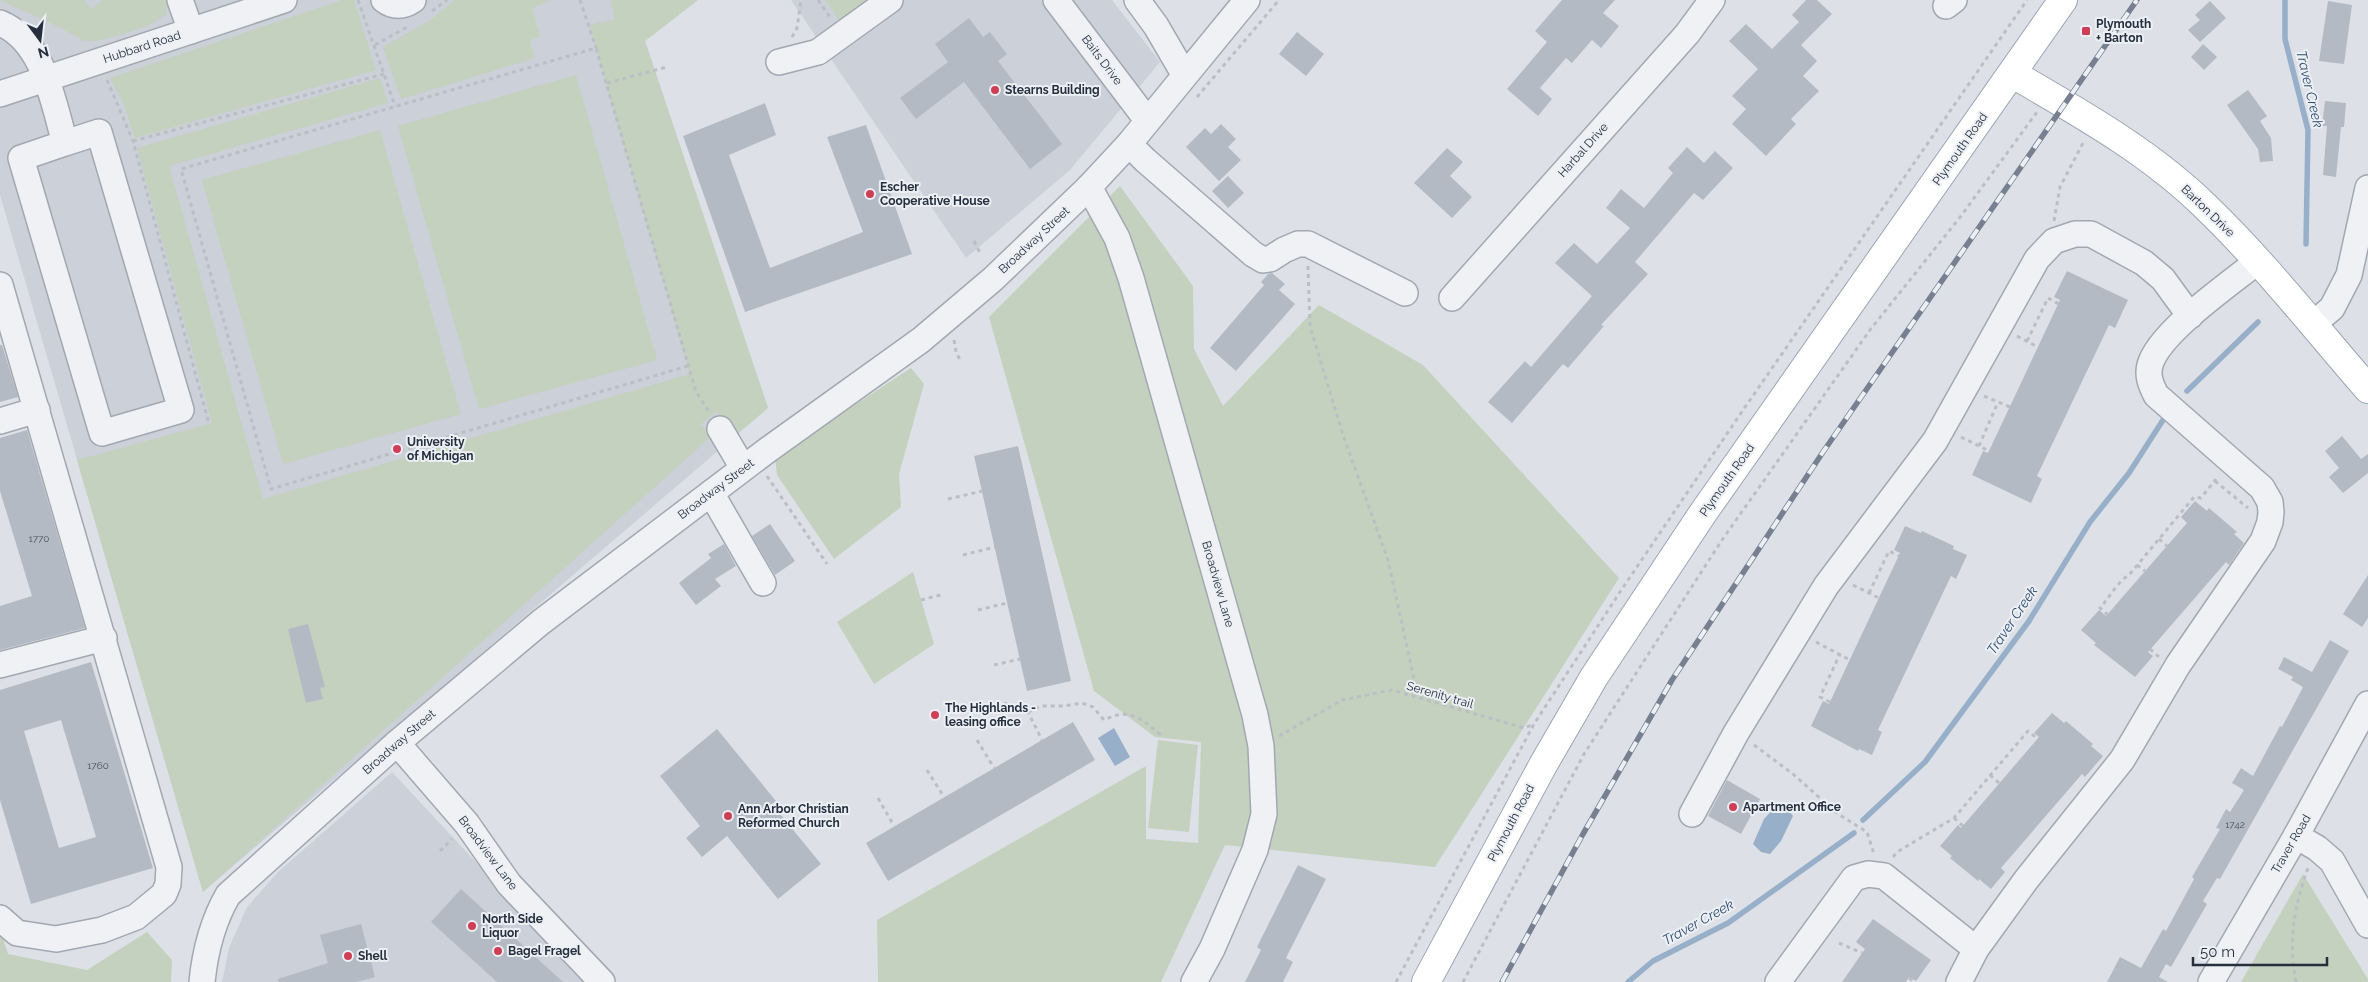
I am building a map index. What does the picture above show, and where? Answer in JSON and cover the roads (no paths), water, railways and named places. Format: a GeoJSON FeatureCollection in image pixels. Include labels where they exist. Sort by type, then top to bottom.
{"type":"FeatureCollection","features":[{"type":"Feature","properties":{"kind":"main road","name":"Plymouth Road"},"geometry":{"type":"LineString","coordinates":[[1426,982],[1542,765],[1594,677],[1703,513],[2063,0]]}},
{"type":"Feature","properties":{"kind":"main road","name":"Barton Drive"},"geometry":{"type":"LineString","coordinates":[[2012,74],[2093,122],[2170,176],[2206,206],[2258,261],[2368,389]]}},
{"type":"Feature","properties":{"kind":"street"},"geometry":{"type":"LineString","coordinates":[[180,0],[191,31]]}},
{"type":"Feature","properties":{"kind":"street","name":"Hubbard Road"},"geometry":{"type":"LineString","coordinates":[[0,94],[284,0]]}},
{"type":"Feature","properties":{"kind":"street"},"geometry":{"type":"LineString","coordinates":[[384,0],[397,6],[406,5],[413,0]]}},
{"type":"Feature","properties":{"kind":"street"},"geometry":{"type":"LineString","coordinates":[[784,53],[818,52],[890,0]]}},
{"type":"Feature","properties":{"kind":"street","name":"Baits Drive"},"geometry":{"type":"LineString","coordinates":[[1056,0],[1147,120]]}},
{"type":"Feature","properties":{"kind":"street"},"geometry":{"type":"LineString","coordinates":[[1136,0],[1156,26],[1184,74]]}},
{"type":"Feature","properties":{"kind":"street","name":"Broadway Street"},"geometry":{"type":"LineString","coordinates":[[202,982],[204,964],[214,925],[228,895],[397,743],[542,622],[711,493],[754,471],[921,340],[993,279],[1089,187],[1129,144],[1184,74],[1247,0]]}},
{"type":"Feature","properties":{"kind":"street","name":"Harbal Drive"},"geometry":{"type":"LineString","coordinates":[[1452,298],[1687,34],[1712,0]]}},
{"type":"Feature","properties":{"kind":"street"},"geometry":{"type":"LineString","coordinates":[[0,23],[12,28],[33,51],[46,79],[66,143]]}},
{"type":"Feature","properties":{"kind":"street"},"geometry":{"type":"LineString","coordinates":[[99,132],[181,410],[102,433],[21,158],[66,143],[99,132]]}},
{"type":"Feature","properties":{"kind":"street"},"geometry":{"type":"LineString","coordinates":[[1129,144],[1145,160],[1263,260],[1270,259],[1298,244],[1308,244],[1405,293]]}},
{"type":"Feature","properties":{"kind":"street","name":"Broadview Lane"},"geometry":{"type":"LineString","coordinates":[[1089,187],[1117,238],[1131,278],[1253,706],[1262,746],[1264,814],[1255,850],[1212,949],[1194,982]]}},
{"type":"Feature","properties":{"kind":"street"},"geometry":{"type":"LineString","coordinates":[[2312,325],[2332,308],[2349,275],[2368,188]]}},
{"type":"Feature","properties":{"kind":"street"},"geometry":{"type":"LineString","coordinates":[[1692,814],[1736,733],[1826,586],[1935,440],[2037,259],[2054,241],[2075,234],[2091,234],[2127,251],[2163,279],[2190,316]]}},
{"type":"Feature","properties":{"kind":"street"},"geometry":{"type":"LineString","coordinates":[[1959,982],[1976,949],[2026,879],[2122,760],[2178,665],[2263,541],[2270,522],[2270,502],[2262,488],[2156,395],[2149,380],[2150,364],[2160,346],[2190,316],[2258,261]]}},
{"type":"Feature","properties":{"kind":"street"},"geometry":{"type":"LineString","coordinates":[[0,285],[169,867],[168,884],[164,894],[136,917],[102,930],[56,939],[17,933],[0,918]]}},
{"type":"Feature","properties":{"kind":"street"},"geometry":{"type":"LineString","coordinates":[[0,421],[37,410]]}},
{"type":"Feature","properties":{"kind":"street"},"geometry":{"type":"LineString","coordinates":[[720,429],[754,471]]}},
{"type":"Feature","properties":{"kind":"street"},"geometry":{"type":"LineString","coordinates":[[711,493],[763,583]]}},
{"type":"Feature","properties":{"kind":"street"},"geometry":{"type":"LineString","coordinates":[[0,665],[104,638]]}},
{"type":"Feature","properties":{"kind":"street","name":"Traver Road"},"geometry":{"type":"LineString","coordinates":[[2212,982],[2296,836],[2368,704]]}},
{"type":"Feature","properties":{"kind":"street","name":"Broadview Lane"},"geometry":{"type":"LineString","coordinates":[[397,743],[467,824],[509,884],[602,982]]}},
{"type":"Feature","properties":{"kind":"street"},"geometry":{"type":"LineString","coordinates":[[2296,836],[2317,848],[2332,861],[2368,925]]}},
{"type":"Feature","properties":{"kind":"street"},"geometry":{"type":"LineString","coordinates":[[1778,982],[1854,878],[1860,875],[1881,876],[1976,949]]}},
{"type":"Feature","properties":{"kind":"water"},"geometry":{"type":"Polygon","coordinates":[[[1114,728],[1130,757],[1115,766],[1098,738],[1114,728]]]}},
{"type":"Feature","properties":{"kind":"water"},"geometry":{"type":"Polygon","coordinates":[[[1776,806],[1788,810],[1793,816],[1781,841],[1770,854],[1761,852],[1753,844],[1764,819],[1776,806]]]}},
{"type":"Feature","properties":{"kind":"waterway","name":"Traver Creek"},"geometry":{"type":"LineString","coordinates":[[2285,0],[2285,39],[2308,130],[2306,244]]}},
{"type":"Feature","properties":{"kind":"waterway","name":"Traver Creek"},"geometry":{"type":"LineString","coordinates":[[2187,391],[2258,322]]}},
{"type":"Feature","properties":{"kind":"waterway","name":"Traver Creek"},"geometry":{"type":"LineString","coordinates":[[1863,820],[1925,762],[2029,621],[2090,522],[2129,473],[2163,420]]}},
{"type":"Feature","properties":{"kind":"waterway","name":"Traver Creek"},"geometry":{"type":"LineString","coordinates":[[1628,982],[1653,961],[1728,923],[1854,833]]}},
{"type":"Feature","properties":{"kind":"railway"},"geometry":{"type":"LineString","coordinates":[[1502,982],[1583,834],[1672,680],[1823,452],[2137,0]]}},
{"type":"Feature","properties":{"kind":"place","name":"Plymouth + Barton"},"geometry":{"type":"Point","coordinates":[2086,31]}},
{"type":"Feature","properties":{"kind":"place","name":"Stearns Building"},"geometry":{"type":"Point","coordinates":[995,90]}},
{"type":"Feature","properties":{"kind":"place","name":"Escher Cooperative House"},"geometry":{"type":"Point","coordinates":[870,194]}},
{"type":"Feature","properties":{"kind":"place","name":"University of Michigan"},"geometry":{"type":"Point","coordinates":[397,449]}},
{"type":"Feature","properties":{"kind":"place","name":"The Highlands - leasing office"},"geometry":{"type":"Point","coordinates":[935,715]}},
{"type":"Feature","properties":{"kind":"place","name":"Apartment Office"},"geometry":{"type":"Point","coordinates":[1733,807]}},
{"type":"Feature","properties":{"kind":"place","name":"Ann Arbor Christian Reformed Church"},"geometry":{"type":"Point","coordinates":[728,816]}},
{"type":"Feature","properties":{"kind":"place","name":"North Side Liquor"},"geometry":{"type":"Point","coordinates":[472,926]}},
{"type":"Feature","properties":{"kind":"place","name":"Bagel Fragel"},"geometry":{"type":"Point","coordinates":[498,951]}},
{"type":"Feature","properties":{"kind":"place","name":"Shell"},"geometry":{"type":"Point","coordinates":[348,956]}}]}
